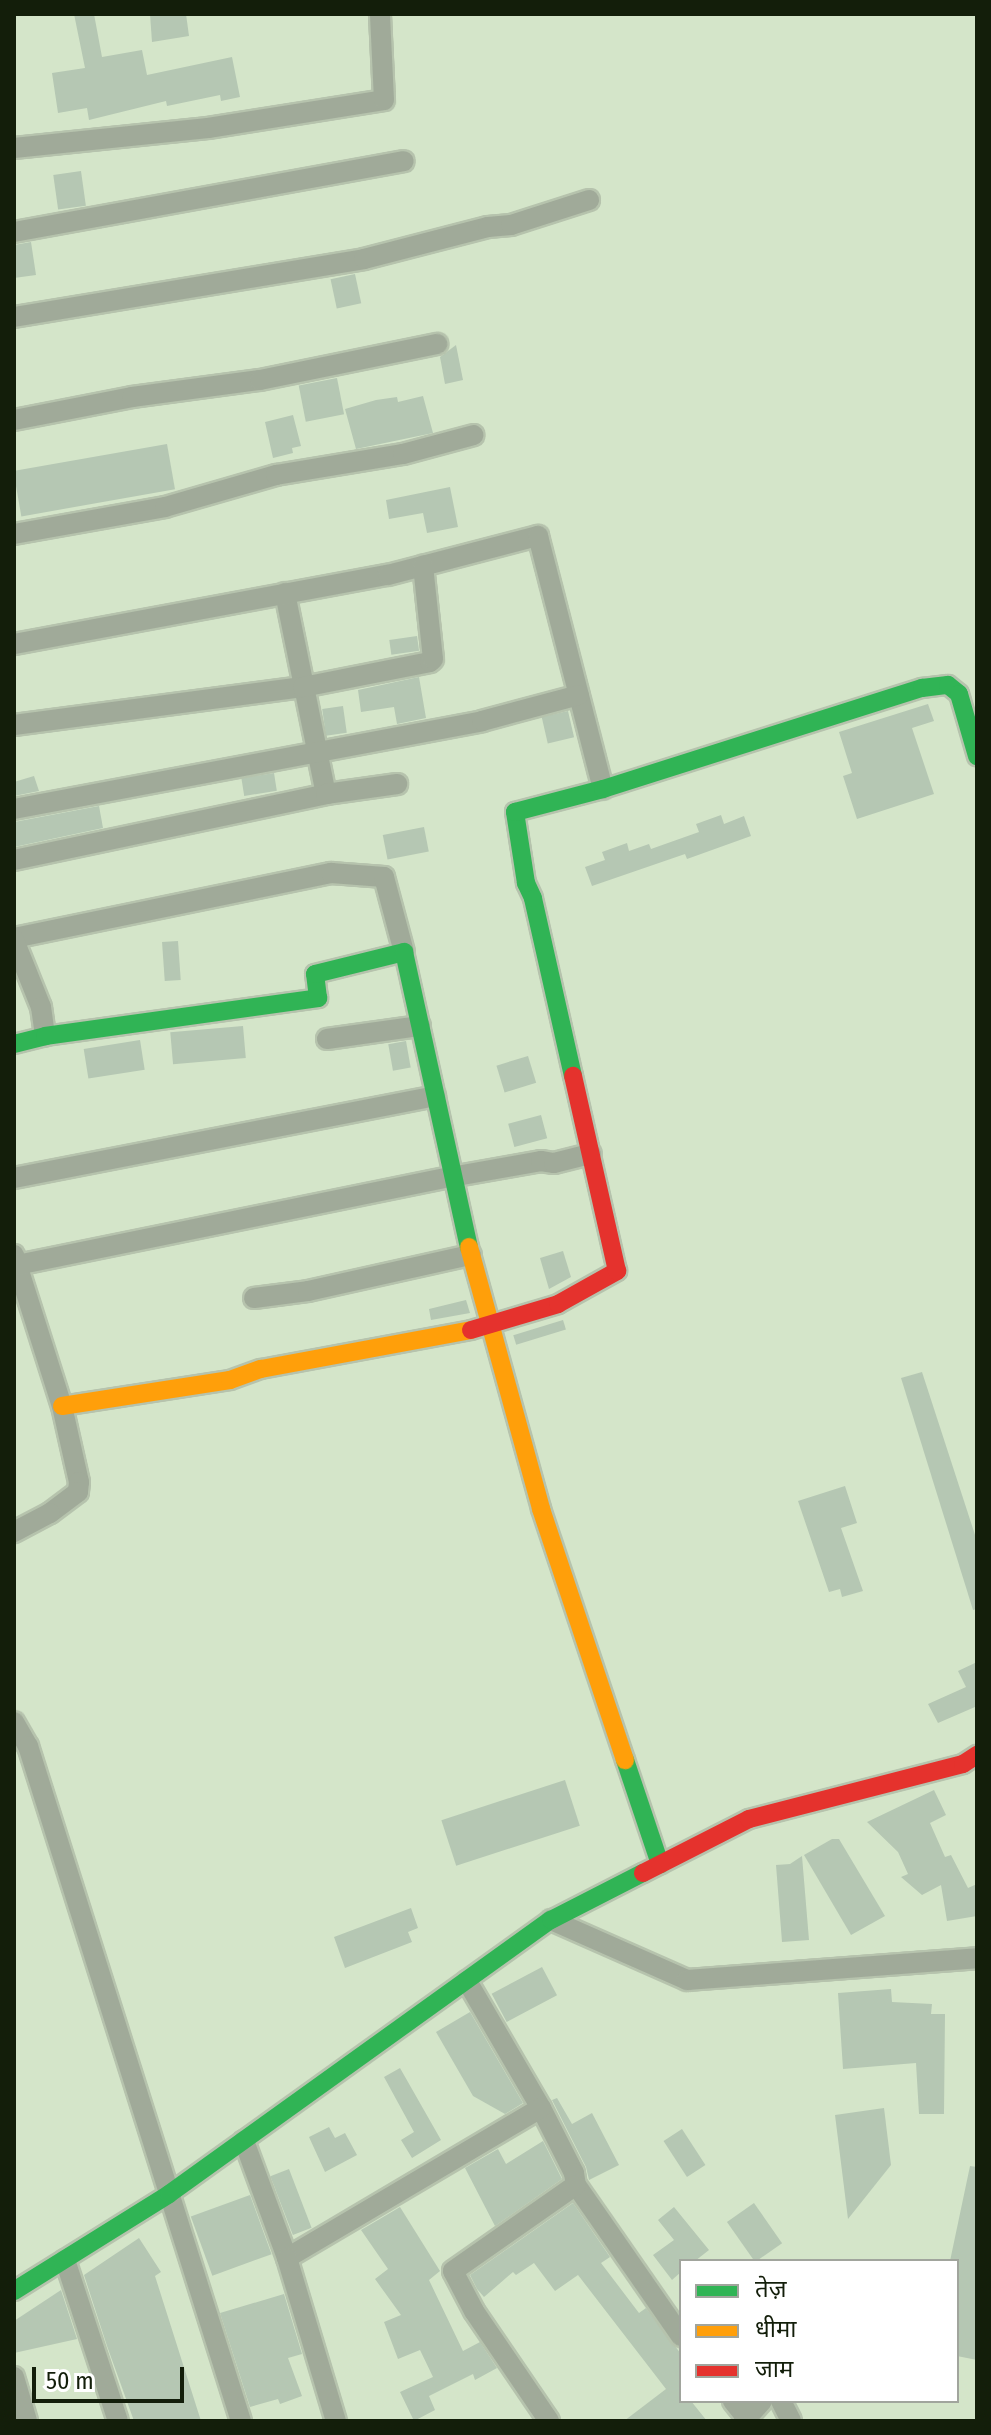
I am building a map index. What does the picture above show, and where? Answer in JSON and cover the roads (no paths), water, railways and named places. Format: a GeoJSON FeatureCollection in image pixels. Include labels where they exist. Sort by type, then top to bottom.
{"type":"FeatureCollection","features":[{"type":"Feature","properties":{"kind":"street"},"geometry":{"type":"LineString","coordinates":[[14,148],[208,128],[384,100],[380,14]]}},
{"type":"Feature","properties":{"kind":"street"},"geometry":{"type":"LineString","coordinates":[[14,232],[404,161]]}},
{"type":"Feature","properties":{"kind":"street"},"geometry":{"type":"LineString","coordinates":[[14,317],[364,259],[488,227],[511,225],[589,200]]}},
{"type":"Feature","properties":{"kind":"street"},"geometry":{"type":"LineString","coordinates":[[14,420],[132,397],[260,380],[437,344]]}},
{"type":"Feature","properties":{"kind":"street"},"geometry":{"type":"LineString","coordinates":[[14,534],[165,507],[276,475],[403,454],[474,435]]}},
{"type":"Feature","properties":{"kind":"street"},"geometry":{"type":"LineString","coordinates":[[14,644],[423,566],[538,536],[603,789]]}},
{"type":"Feature","properties":{"kind":"street"},"geometry":{"type":"LineString","coordinates":[[14,725],[303,687],[432,660],[423,566]]}},
{"type":"Feature","properties":{"kind":"street"},"geometry":{"type":"LineString","coordinates":[[285,593],[326,794]]}},
{"type":"Feature","properties":{"kind":"street"},"geometry":{"type":"LineString","coordinates":[[62,1406],[230,1380],[261,1369],[490,1326],[558,1304],[617,1271],[533,898],[526,883],[515,812],[603,789],[935,686],[948,685],[959,694],[977,756]]}},
{"type":"Feature","properties":{"kind":"street"},"geometry":{"type":"LineString","coordinates":[[14,809],[482,721],[579,695]]}},
{"type":"Feature","properties":{"kind":"street"},"geometry":{"type":"LineString","coordinates":[[14,860],[326,794],[397,784]]}},
{"type":"Feature","properties":{"kind":"street"},"geometry":{"type":"LineString","coordinates":[[45,1036],[41,1007],[14,939],[331,873],[384,877],[404,952],[451,1177],[541,1509],[660,1864]]}},
{"type":"Feature","properties":{"kind":"street"},"geometry":{"type":"LineString","coordinates":[[14,1044],[45,1036],[318,998],[315,974],[404,952]]}},
{"type":"Feature","properties":{"kind":"street"},"geometry":{"type":"LineString","coordinates":[[327,1039],[420,1026]]}},
{"type":"Feature","properties":{"kind":"street"},"geometry":{"type":"LineString","coordinates":[[14,1178],[435,1096]]}},
{"type":"Feature","properties":{"kind":"street"},"geometry":{"type":"LineString","coordinates":[[14,1532],[50,1513],[78,1492],[77,1467],[62,1406],[16,1260],[451,1177],[541,1161],[554,1163],[591,1154]]}},
{"type":"Feature","properties":{"kind":"street"},"geometry":{"type":"LineString","coordinates":[[254,1298],[308,1291],[471,1255]]}},
{"type":"Feature","properties":{"kind":"street"},"geometry":{"type":"LineString","coordinates":[[14,1722],[28,1746],[241,2421]]}},
{"type":"Feature","properties":{"kind":"street"},"geometry":{"type":"LineString","coordinates":[[14,2291],[169,2194],[551,1920],[749,1819],[963,1764],[977,1755]]}},
{"type":"Feature","properties":{"kind":"street"},"geometry":{"type":"LineString","coordinates":[[551,1920],[687,1980],[977,1958]]}},
{"type":"Feature","properties":{"kind":"street"},"geometry":{"type":"LineString","coordinates":[[467,1981],[541,2108],[574,2173],[576,2185],[679,2333]]}},
{"type":"Feature","properties":{"kind":"street"},"geometry":{"type":"LineString","coordinates":[[287,2258],[541,2108]]}},
{"type":"Feature","properties":{"kind":"street"},"geometry":{"type":"LineString","coordinates":[[244,2141],[287,2258],[336,2421]]}},
{"type":"Feature","properties":{"kind":"street"},"geometry":{"type":"LineString","coordinates":[[549,2421],[474,2311],[453,2271],[576,2185]]}},
{"type":"Feature","properties":{"kind":"street"},"geometry":{"type":"LineString","coordinates":[[65,2260],[118,2421]]}},
{"type":"Feature","properties":{"kind":"street"},"geometry":{"type":"LineString","coordinates":[[14,2377],[27,2421]]}},
{"type":"Feature","properties":{"kind":"street"},"geometry":{"type":"LineString","coordinates":[[734,2403],[746,2420],[760,2403]]}},
{"type":"Feature","properties":{"kind":"street"},"geometry":{"type":"LineString","coordinates":[[782,2403],[791,2421]]}}]}
